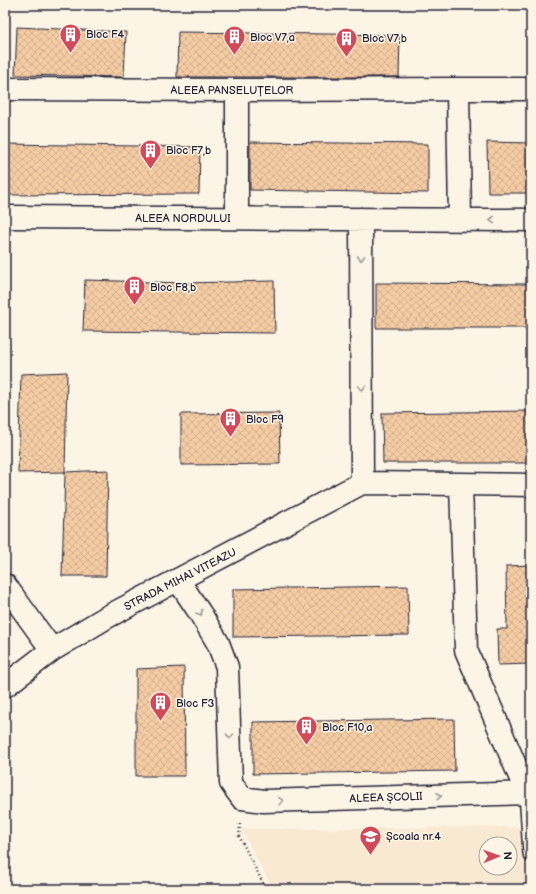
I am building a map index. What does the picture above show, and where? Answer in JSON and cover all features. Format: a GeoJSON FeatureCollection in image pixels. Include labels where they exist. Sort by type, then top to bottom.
{"type":"FeatureCollection","features":[{"type":"Feature","properties":{"kind":"street","name":"ALEEA PANSELUȚELOR"},"geometry":{"type":"LineString","coordinates":[[5,89],[531,89]]}},
{"type":"Feature","properties":{"kind":"street"},"geometry":{"type":"LineString","coordinates":[[458,89],[460,220]]}},
{"type":"Feature","properties":{"kind":"street"},"geometry":{"type":"LineString","coordinates":[[237,90],[237,218]]}},
{"type":"Feature","properties":{"kind":"street","name":"ALEEA NORDULUI"},"geometry":{"type":"LineString","coordinates":[[5,217],[531,220]]}},
{"type":"Feature","properties":{"kind":"street"},"geometry":{"type":"LineString","coordinates":[[361,219],[362,483],[531,485]]}},
{"type":"Feature","properties":{"kind":"street","name":"STRADA MIHAI VITEAZU"},"geometry":{"type":"LineString","coordinates":[[5,686],[52,650],[107,617],[362,483]]}},
{"type":"Feature","properties":{"kind":"street"},"geometry":{"type":"LineString","coordinates":[[461,484],[466,650],[529,793]]}},
{"type":"Feature","properties":{"kind":"street"},"geometry":{"type":"LineString","coordinates":[[178,580],[218,643],[227,667],[231,784],[242,798]]}},
{"type":"Feature","properties":{"kind":"street"},"geometry":{"type":"LineString","coordinates":[[5,585],[52,650]]}},
{"type":"Feature","properties":{"kind":"street","name":"ALEEA ȘCOLII"},"geometry":{"type":"LineString","coordinates":[[242,798],[264,801],[529,793]]}},
{"type":"Feature","properties":{"kind":"lane"},"geometry":{"type":"LineString","coordinates":[[529,793],[531,854]]}},
{"type":"Feature","properties":{"kind":"path"},"geometry":{"type":"LineString","coordinates":[[242,798],[239,836],[266,889]]}},
{"type":"Feature","properties":{"kind":"shaded area","name":"Școala nr.4"},"geometry":{"type":"Polygon","coordinates":[[[531,827],[531,889],[273,889],[241,829],[531,827]]]}},
{"type":"Feature","properties":{"kind":"building","name":"Bloc F4"},"geometry":{"type":"Polygon","coordinates":[[[17,27],[126,32],[124,77],[15,75],[17,27]]]}},
{"type":"Feature","properties":{"kind":"building"},"geometry":{"type":"Polygon","coordinates":[[[178,32],[400,35],[399,77],[177,77],[178,32]]]}},
{"type":"Feature","properties":{"kind":"building"},"geometry":{"type":"Polygon","coordinates":[[[250,142],[428,144],[428,193],[250,190],[250,142]]]}},
{"type":"Feature","properties":{"kind":"building"},"geometry":{"type":"Polygon","coordinates":[[[487,142],[531,143],[531,193],[488,193],[487,142]]]}},
{"type":"Feature","properties":{"kind":"building"},"geometry":{"type":"Polygon","coordinates":[[[5,144],[200,147],[199,194],[5,195],[5,144]]]}},
{"type":"Feature","properties":{"kind":"building"},"geometry":{"type":"Polygon","coordinates":[[[85,280],[184,283],[274,281],[275,333],[83,331],[85,280]]]}},
{"type":"Feature","properties":{"kind":"building"},"geometry":{"type":"Polygon","coordinates":[[[376,283],[531,284],[531,328],[376,328],[376,283]]]}},
{"type":"Feature","properties":{"kind":"building"},"geometry":{"type":"Polygon","coordinates":[[[67,372],[65,472],[18,473],[21,374],[67,372]]]}},
{"type":"Feature","properties":{"kind":"building"},"geometry":{"type":"Polygon","coordinates":[[[531,411],[531,463],[383,463],[382,413],[531,411]]]}},
{"type":"Feature","properties":{"kind":"building","name":"Bloc F9"},"geometry":{"type":"Polygon","coordinates":[[[279,413],[280,464],[181,465],[181,414],[279,413]]]}},
{"type":"Feature","properties":{"kind":"building"},"geometry":{"type":"Polygon","coordinates":[[[108,470],[106,576],[62,576],[65,472],[108,470]]]}},
{"type":"Feature","properties":{"kind":"building"},"geometry":{"type":"Polygon","coordinates":[[[531,565],[531,664],[498,665],[497,629],[507,629],[506,566],[531,565]]]}},
{"type":"Feature","properties":{"kind":"building"},"geometry":{"type":"Polygon","coordinates":[[[408,586],[409,635],[233,637],[233,589],[408,586]]]}},
{"type":"Feature","properties":{"kind":"building","name":"Bloc F3"},"geometry":{"type":"Polygon","coordinates":[[[184,667],[185,776],[136,776],[136,669],[184,667]]]}},
{"type":"Feature","properties":{"kind":"building"},"geometry":{"type":"Polygon","coordinates":[[[454,719],[455,771],[253,774],[253,722],[454,719]]]}},
{"type":"Feature","properties":{"kind":"place","name":"Bloc F4"},"geometry":{"type":"Point","coordinates":[70,54]}},
{"type":"Feature","properties":{"kind":"place","name":"Bloc V7,a"},"geometry":{"type":"Point","coordinates":[235,56]}},
{"type":"Feature","properties":{"kind":"place","name":"Bloc V7,b"},"geometry":{"type":"Point","coordinates":[346,58]}},
{"type":"Feature","properties":{"kind":"place","name":"Bloc F7,b"},"geometry":{"type":"Point","coordinates":[150,170]}},
{"type":"Feature","properties":{"kind":"place","name":"Bloc F8,b"},"geometry":{"type":"Point","coordinates":[134,306]}},
{"type":"Feature","properties":{"kind":"place","name":"Bloc F9"},"geometry":{"type":"Point","coordinates":[230,438]}},
{"type":"Feature","properties":{"kind":"place","name":"Bloc F3"},"geometry":{"type":"Point","coordinates":[160,722]}},
{"type":"Feature","properties":{"kind":"place","name":"Bloc F10,a"},"geometry":{"type":"Point","coordinates":[307,746]}},
{"type":"Feature","properties":{"kind":"place","name":"Școala nr.4"},"geometry":{"type":"Point","coordinates":[371,856]}}]}
